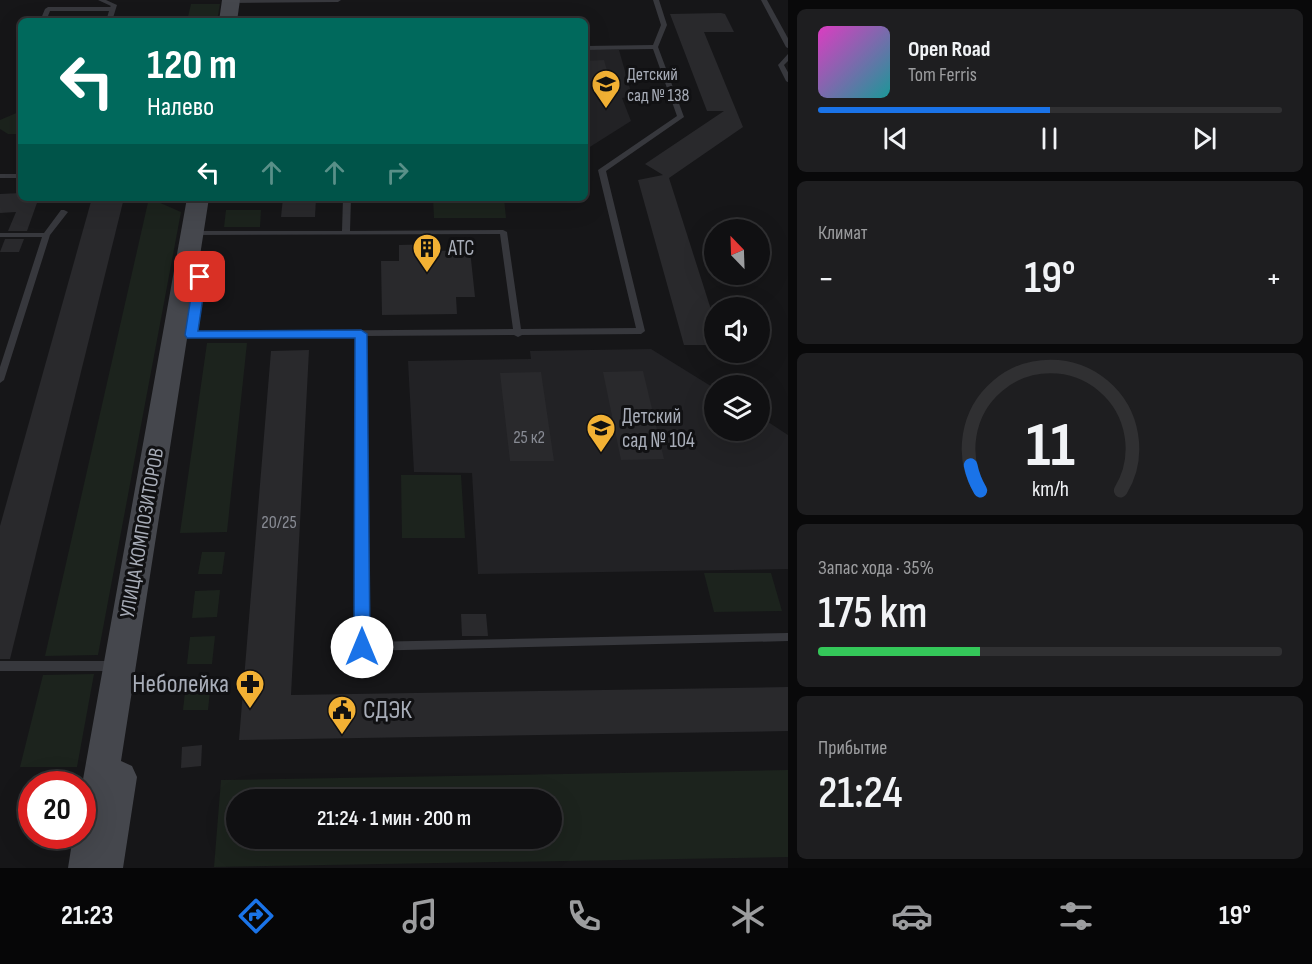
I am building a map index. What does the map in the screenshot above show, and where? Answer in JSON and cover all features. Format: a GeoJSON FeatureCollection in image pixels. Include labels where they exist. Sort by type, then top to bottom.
{"type":"FeatureCollection","features":[{"type":"Feature","properties":{"kind":"street"},"geometry":{"type":"LineString","coordinates":[[229,18],[237,0]]}},
{"type":"Feature","properties":{"kind":"street"},"geometry":{"type":"LineString","coordinates":[[237,0],[240,18]]}},
{"type":"Feature","properties":{"kind":"street","name":"УЛИЦА КОМПОЗИТОРОВ"},"geometry":{"type":"LineString","coordinates":[[198,201],[200,232]]}},
{"type":"Feature","properties":{"kind":"street","name":"УЛИЦА КОМПОЗИТОРОВ"},"geometry":{"type":"LineString","coordinates":[[105,868],[183,335],[200,232],[211,201]]}},
{"type":"Feature","properties":{"kind":"street","name":"УЛИЦА КОМПОЗИТОРОВ"},"geometry":{"type":"LineString","coordinates":[[86,868],[120,666],[183,335]]}},
{"type":"Feature","properties":{"kind":"lane"},"geometry":{"type":"LineString","coordinates":[[101,0],[114,5],[110,18]]}},
{"type":"Feature","properties":{"kind":"lane"},"geometry":{"type":"LineString","coordinates":[[237,0],[338,0]]}},
{"type":"Feature","properties":{"kind":"lane"},"geometry":{"type":"LineString","coordinates":[[183,335],[518,334],[641,331],[602,170],[681,117],[655,47],[664,26],[656,0]]}},
{"type":"Feature","properties":{"kind":"lane"},"geometry":{"type":"LineString","coordinates":[[764,0],[788,45]]}},
{"type":"Feature","properties":{"kind":"lane"},"geometry":{"type":"LineString","coordinates":[[44,18],[48,9],[112,9]]}},
{"type":"Feature","properties":{"kind":"lane"},"geometry":{"type":"LineString","coordinates":[[588,48],[655,47]]}},
{"type":"Feature","properties":{"kind":"lane"},"geometry":{"type":"LineString","coordinates":[[788,56],[781,65],[788,79]]}},
{"type":"Feature","properties":{"kind":"lane"},"geometry":{"type":"LineString","coordinates":[[0,176],[18,176]]}},
{"type":"Feature","properties":{"kind":"lane"},"geometry":{"type":"LineString","coordinates":[[346,233],[348,201]]}},
{"type":"Feature","properties":{"kind":"lane"},"geometry":{"type":"LineString","coordinates":[[0,380],[46,235],[64,212]]}},
{"type":"Feature","properties":{"kind":"lane"},"geometry":{"type":"LineString","coordinates":[[200,232],[503,232],[518,334]]}},
{"type":"Feature","properties":{"kind":"lane"},"geometry":{"type":"LineString","coordinates":[[0,235],[46,235]]}},
{"type":"Feature","properties":{"kind":"lane"},"geometry":{"type":"LineString","coordinates":[[361,334],[362,647],[788,637]]}},
{"type":"Feature","properties":{"kind":"lane"},"geometry":{"type":"LineString","coordinates":[[0,666],[120,666]]}},
{"type":"Feature","properties":{"kind":"shaded area"},"geometry":{"type":"Polygon","coordinates":[[[191,4],[220,4],[218,18],[188,18],[191,4]]]}},
{"type":"Feature","properties":{"kind":"shaded area","name":"Детский сад № 138"},"geometry":{"type":"Polygon","coordinates":[[[588,50],[619,50],[632,96],[622,98],[631,121],[588,148],[588,50]]]}},
{"type":"Feature","properties":{"kind":"shaded area"},"geometry":{"type":"Polygon","coordinates":[[[18,112],[18,134],[8,134],[0,129],[0,120],[18,112]]]}},
{"type":"Feature","properties":{"kind":"shaded area"},"geometry":{"type":"Polygon","coordinates":[[[148,201],[156,201],[181,212],[98,655],[45,656],[148,201]]]}},
{"type":"Feature","properties":{"kind":"shaded area"},"geometry":{"type":"Polygon","coordinates":[[[433,201],[504,201],[506,218],[434,218],[433,201]]]}},
{"type":"Feature","properties":{"kind":"shaded area"},"geometry":{"type":"Polygon","coordinates":[[[226,210],[261,210],[260,227],[224,227],[226,210]]]}},
{"type":"Feature","properties":{"kind":"shaded area"},"geometry":{"type":"Polygon","coordinates":[[[207,343],[247,343],[227,532],[180,533],[207,343]]]}},
{"type":"Feature","properties":{"kind":"shaded area","name":"Детский сад № 104"},"geometry":{"type":"Polygon","coordinates":[[[651,349],[704,382],[704,441],[770,441],[770,423],[788,435],[788,569],[478,574],[472,473],[414,472],[408,361],[531,359],[530,351],[651,349]]]}},
{"type":"Feature","properties":{"kind":"shaded area"},"geometry":{"type":"Polygon","coordinates":[[[401,475],[461,475],[465,538],[402,538],[401,475]]]}},
{"type":"Feature","properties":{"kind":"shaded area"},"geometry":{"type":"Polygon","coordinates":[[[202,552],[225,552],[222,574],[198,574],[202,552]]]}},
{"type":"Feature","properties":{"kind":"shaded area"},"geometry":{"type":"Polygon","coordinates":[[[704,573],[771,573],[782,611],[714,612],[704,573]]]}},
{"type":"Feature","properties":{"kind":"shaded area"},"geometry":{"type":"Polygon","coordinates":[[[220,590],[217,617],[192,618],[195,591],[220,590]]]}},
{"type":"Feature","properties":{"kind":"shaded area"},"geometry":{"type":"Polygon","coordinates":[[[215,636],[212,664],[187,664],[190,637],[215,636]]]}},
{"type":"Feature","properties":{"kind":"shaded area"},"geometry":{"type":"Polygon","coordinates":[[[94,674],[77,767],[20,767],[43,675],[94,674]]]}},
{"type":"Feature","properties":{"kind":"shaded area"},"geometry":{"type":"Polygon","coordinates":[[[211,682],[208,710],[183,710],[186,683],[211,682]]]}},
{"type":"Feature","properties":{"kind":"shaded area"},"geometry":{"type":"Polygon","coordinates":[[[788,770],[788,857],[214,867],[221,780],[788,770]]]}},
{"type":"Feature","properties":{"kind":"building"},"geometry":{"type":"Polygon","coordinates":[[[670,14],[725,14],[734,32],[704,32],[743,127],[669,178],[707,297],[704,297],[704,345],[684,345],[638,180],[663,175],[645,164],[724,111],[707,111],[670,14]]]}},
{"type":"Feature","properties":{"kind":"building"},"geometry":{"type":"Polygon","coordinates":[[[604,60],[610,81],[588,81],[588,61],[604,60]]]}},
{"type":"Feature","properties":{"kind":"building"},"geometry":{"type":"Polygon","coordinates":[[[18,193],[18,201],[38,201],[27,231],[8,231],[16,212],[0,213],[0,194],[18,193]]]}},
{"type":"Feature","properties":{"kind":"building"},"geometry":{"type":"Polygon","coordinates":[[[91,201],[123,201],[10,659],[0,659],[0,526],[91,201]]]}},
{"type":"Feature","properties":{"kind":"building"},"geometry":{"type":"Polygon","coordinates":[[[283,201],[316,201],[315,217],[281,217],[283,201]]]}},
{"type":"Feature","properties":{"kind":"building"},"geometry":{"type":"Polygon","coordinates":[[[5,239],[24,239],[19,252],[0,252],[5,239]]]}},
{"type":"Feature","properties":{"kind":"building","name":"АТС"},"geometry":{"type":"Polygon","coordinates":[[[436,244],[436,251],[470,250],[475,297],[456,297],[457,314],[382,315],[381,261],[399,261],[399,245],[436,244]]]}},
{"type":"Feature","properties":{"kind":"building"},"geometry":{"type":"Polygon","coordinates":[[[309,350],[291,695],[788,687],[788,731],[239,740],[271,351],[309,350]]]}},
{"type":"Feature","properties":{"kind":"building"},"geometry":{"type":"Polygon","coordinates":[[[643,371],[664,459],[621,460],[603,372],[643,371]]]}},
{"type":"Feature","properties":{"kind":"building"},"geometry":{"type":"Polygon","coordinates":[[[541,372],[554,461],[510,461],[500,373],[541,372]]]}},
{"type":"Feature","properties":{"kind":"building"},"geometry":{"type":"Polygon","coordinates":[[[461,614],[486,614],[488,636],[462,636],[461,614]]]}},
{"type":"Feature","properties":{"kind":"building"},"geometry":{"type":"Polygon","coordinates":[[[202,745],[201,766],[181,768],[182,747],[202,745]]]}},
{"type":"Feature","properties":{"kind":"place","name":"Детский сад № 138"},"geometry":{"type":"Point","coordinates":[606,110]}},
{"type":"Feature","properties":{"kind":"place","name":"АТС"},"geometry":{"type":"Point","coordinates":[427,274]}},
{"type":"Feature","properties":{"kind":"place","name":"Детский сад № 104"},"geometry":{"type":"Point","coordinates":[601,454]}},
{"type":"Feature","properties":{"kind":"place","name":"Неболейка"},"geometry":{"type":"Point","coordinates":[250,710]}},
{"type":"Feature","properties":{"kind":"place","name":"СДЭК"},"geometry":{"type":"Point","coordinates":[342,736]}},
{"type":"Feature","properties":{"kind":"route"},"geometry":{"type":"LineString","coordinates":[[200,277],[191,335],[361,334],[362,647]]}}]}
